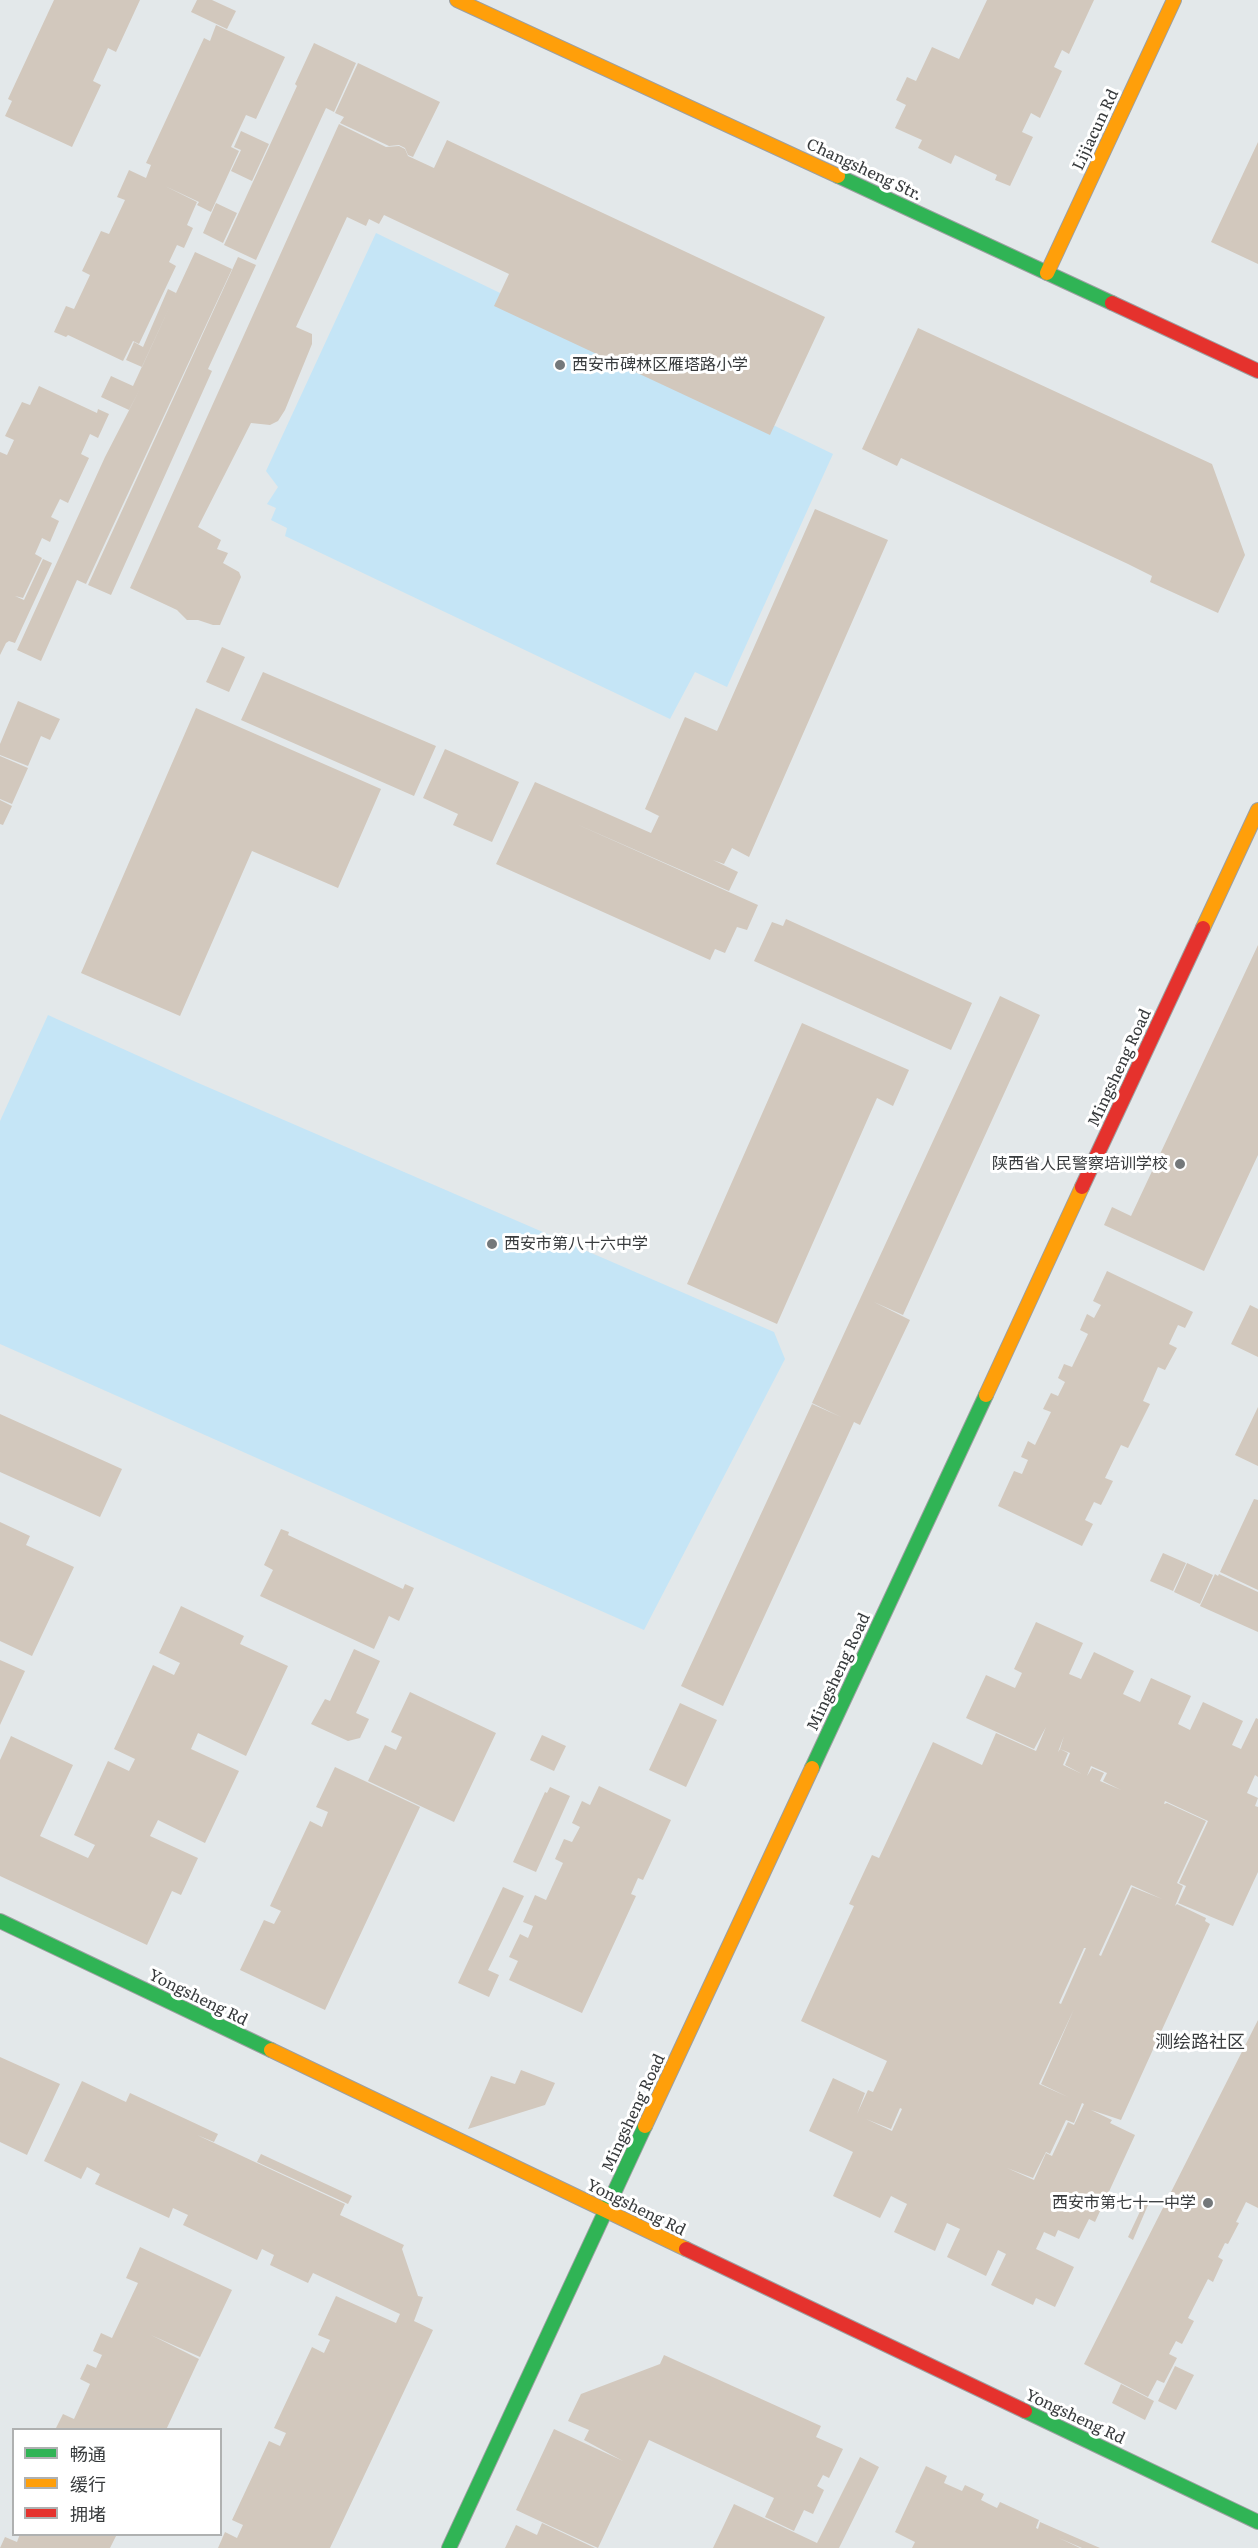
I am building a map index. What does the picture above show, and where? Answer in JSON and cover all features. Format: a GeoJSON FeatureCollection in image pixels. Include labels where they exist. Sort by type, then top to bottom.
{"type":"FeatureCollection","features":[{"type":"Feature","properties":{"kind":"street","name":"Changsheng Str."},"geometry":{"type":"LineString","coordinates":[[457,0],[1258,371]]}},
{"type":"Feature","properties":{"kind":"street","name":"Lijiacun Rd"},"geometry":{"type":"LineString","coordinates":[[1047,273],[1174,0]]}},
{"type":"Feature","properties":{"kind":"street","name":"Mingsheng Road"},"geometry":{"type":"LineString","coordinates":[[449,2548],[1258,810]]}},
{"type":"Feature","properties":{"kind":"street","name":"Yongsheng Rd"},"geometry":{"type":"LineString","coordinates":[[0,1921],[1258,2522]]}},
{"type":"Feature","properties":{"kind":"shaded area"},"geometry":{"type":"Polygon","coordinates":[[[376,233],[833,454],[727,687],[695,672],[670,719],[285,536],[287,528],[271,520],[276,508],[267,504],[278,487],[266,471],[376,233]]]}},
{"type":"Feature","properties":{"kind":"shaded area"},"geometry":{"type":"Polygon","coordinates":[[[48,1015],[196,1082],[774,1332],[785,1359],[644,1630],[0,1344],[0,1121],[48,1015]]]}},
{"type":"Feature","properties":{"kind":"building"},"geometry":{"type":"Polygon","coordinates":[[[54,0],[140,0],[116,52],[108,48],[93,81],[101,85],[72,147],[5,116],[12,101],[8,99],[54,0]]]}},
{"type":"Feature","properties":{"kind":"building"},"geometry":{"type":"Polygon","coordinates":[[[197,0],[212,0],[236,11],[227,29],[191,12],[197,0]]]}},
{"type":"Feature","properties":{"kind":"building"},"geometry":{"type":"Polygon","coordinates":[[[987,0],[1094,0],[1069,54],[1062,50],[1054,67],[1062,71],[1040,118],[1031,113],[1022,132],[1033,137],[1010,186],[995,180],[997,175],[955,155],[951,164],[918,148],[922,140],[895,128],[906,105],[896,100],[907,77],[916,81],[932,47],[959,59],[987,0]]]}},
{"type":"Feature","properties":{"kind":"building"},"geometry":{"type":"Polygon","coordinates":[[[216,25],[285,57],[256,119],[246,115],[231,147],[239,151],[211,212],[197,205],[199,202],[165,186],[197,202],[187,225],[193,228],[184,248],[177,245],[169,262],[176,266],[139,344],[133,341],[123,361],[68,335],[66,337],[54,332],[66,306],[74,309],[90,275],[82,271],[101,231],[109,234],[125,200],[117,197],[129,170],[146,178],[151,165],[146,163],[204,38],[210,41],[216,25]]]}},
{"type":"Feature","properties":{"kind":"building"},"geometry":{"type":"Polygon","coordinates":[[[314,43],[356,63],[334,112],[326,108],[256,260],[224,245],[297,86],[295,84],[314,43]]]}},
{"type":"Feature","properties":{"kind":"building"},"geometry":{"type":"Polygon","coordinates":[[[358,63],[440,102],[413,157],[399,145],[389,146],[340,123],[344,117],[335,113],[358,63]]]}},
{"type":"Feature","properties":{"kind":"building"},"geometry":{"type":"Polygon","coordinates":[[[339,124],[386,147],[399,146],[405,149],[408,156],[434,168],[447,140],[825,317],[770,435],[494,306],[509,274],[384,215],[379,224],[369,219],[366,226],[347,217],[296,327],[312,334],[312,344],[285,410],[278,421],[270,425],[251,423],[198,527],[221,540],[217,549],[228,553],[223,563],[239,572],[241,577],[220,625],[187,620],[177,610],[130,588],[339,124]]]}},
{"type":"Feature","properties":{"kind":"building"},"geometry":{"type":"Polygon","coordinates":[[[241,131],[269,144],[252,181],[231,171],[241,150],[234,147],[241,131]]]}},
{"type":"Feature","properties":{"kind":"building"},"geometry":{"type":"Polygon","coordinates":[[[1258,142],[1258,264],[1211,242],[1258,142]]]}},
{"type":"Feature","properties":{"kind":"building"},"geometry":{"type":"Polygon","coordinates":[[[216,203],[237,213],[223,243],[203,233],[216,203]]]}},
{"type":"Feature","properties":{"kind":"building"},"geometry":{"type":"Polygon","coordinates":[[[195,252],[232,269],[86,584],[77,580],[41,661],[17,650],[105,457],[140,389],[129,410],[101,397],[111,376],[133,386],[195,252]]]}},
{"type":"Feature","properties":{"kind":"building"},"geometry":{"type":"Polygon","coordinates":[[[238,257],[256,265],[208,369],[212,371],[111,595],[88,585],[238,257]]]}},
{"type":"Feature","properties":{"kind":"building"},"geometry":{"type":"Polygon","coordinates":[[[168,289],[176,293],[142,367],[126,360],[134,342],[143,347],[168,289]]]}},
{"type":"Feature","properties":{"kind":"building"},"geometry":{"type":"Polygon","coordinates":[[[918,328],[1212,464],[1245,555],[1218,613],[1150,582],[1152,576],[1128,564],[901,458],[897,466],[862,449],[918,328]]]}},
{"type":"Feature","properties":{"kind":"building"},"geometry":{"type":"Polygon","coordinates":[[[39,386],[97,413],[98,409],[109,414],[98,438],[90,434],[81,454],[89,458],[68,503],[60,499],[51,517],[59,521],[50,542],[42,538],[35,554],[42,558],[23,598],[15,596],[24,600],[43,559],[52,563],[15,643],[9,641],[6,643],[0,655],[0,452],[7,455],[14,440],[5,436],[22,402],[30,405],[39,386]]]}},
{"type":"Feature","properties":{"kind":"building"},"geometry":{"type":"Polygon","coordinates":[[[815,509],[888,540],[749,857],[732,848],[724,864],[713,860],[738,872],[729,891],[574,823],[758,905],[747,930],[737,927],[725,953],[715,949],[710,960],[496,864],[535,782],[651,833],[659,816],[645,809],[685,717],[717,731],[815,509]]]}},
{"type":"Feature","properties":{"kind":"building"},"geometry":{"type":"Polygon","coordinates":[[[222,647],[245,657],[229,692],[206,682],[222,647]]]}},
{"type":"Feature","properties":{"kind":"building"},"geometry":{"type":"Polygon","coordinates":[[[263,672],[436,746],[414,796],[241,720],[263,672]]]}},
{"type":"Feature","properties":{"kind":"building"},"geometry":{"type":"Polygon","coordinates":[[[18,701],[60,719],[50,740],[41,736],[28,766],[0,755],[0,744],[18,701]]]}},
{"type":"Feature","properties":{"kind":"building"},"geometry":{"type":"Polygon","coordinates":[[[196,708],[381,789],[338,888],[252,851],[180,1016],[81,973],[196,708]]]}},
{"type":"Feature","properties":{"kind":"building"},"geometry":{"type":"Polygon","coordinates":[[[445,749],[519,782],[492,842],[453,825],[458,814],[423,798],[445,749]]]}},
{"type":"Feature","properties":{"kind":"building"},"geometry":{"type":"Polygon","coordinates":[[[0,756],[28,768],[12,804],[0,799],[0,756]]]}},
{"type":"Feature","properties":{"kind":"building"},"geometry":{"type":"Polygon","coordinates":[[[0,800],[12,806],[3,825],[0,824],[0,800]]]}},
{"type":"Feature","properties":{"kind":"building"},"geometry":{"type":"Polygon","coordinates":[[[786,919],[972,1003],[951,1050],[754,961],[772,922],[783,926],[786,919]]]}},
{"type":"Feature","properties":{"kind":"building"},"geometry":{"type":"Polygon","coordinates":[[[1258,945],[1258,1155],[1204,1271],[1104,1225],[1112,1207],[1131,1216],[1258,945]]]}},
{"type":"Feature","properties":{"kind":"building"},"geometry":{"type":"Polygon","coordinates":[[[1000,996],[1040,1015],[903,1315],[874,1302],[910,1320],[860,1425],[854,1422],[723,1706],[681,1686],[812,1404],[841,1417],[812,1403],[1000,996]]]}},
{"type":"Feature","properties":{"kind":"building"},"geometry":{"type":"Polygon","coordinates":[[[802,1023],[909,1070],[893,1106],[877,1098],[777,1324],[687,1284],[802,1023]]]}},
{"type":"Feature","properties":{"kind":"building"},"geometry":{"type":"Polygon","coordinates":[[[1107,1271],[1193,1312],[1185,1328],[1178,1325],[1169,1344],[1177,1348],[1165,1370],[1158,1367],[1143,1401],[1150,1404],[1128,1448],[1121,1445],[1105,1478],[1113,1481],[1101,1505],[1094,1502],[1085,1520],[1093,1524],[1082,1546],[998,1506],[1014,1471],[1022,1474],[1028,1460],[1021,1457],[1028,1441],[1035,1445],[1051,1412],[1043,1409],[1051,1393],[1058,1396],[1065,1382],[1058,1378],[1064,1364],[1072,1367],[1088,1334],[1080,1330],[1087,1314],[1094,1318],[1101,1305],[1093,1301],[1107,1271]]]}},
{"type":"Feature","properties":{"kind":"building"},"geometry":{"type":"Polygon","coordinates":[[[1250,1305],[1258,1309],[1258,1357],[1231,1344],[1250,1305]]]}},
{"type":"Feature","properties":{"kind":"building"},"geometry":{"type":"Polygon","coordinates":[[[1258,1407],[1258,1466],[1235,1455],[1258,1407]]]}},
{"type":"Feature","properties":{"kind":"building"},"geometry":{"type":"Polygon","coordinates":[[[0,1414],[122,1469],[100,1517],[0,1472],[0,1414]]]}},
{"type":"Feature","properties":{"kind":"building"},"geometry":{"type":"Polygon","coordinates":[[[1254,1499],[1258,1500],[1258,1590],[1220,1572],[1254,1499]]]}},
{"type":"Feature","properties":{"kind":"building"},"geometry":{"type":"Polygon","coordinates":[[[0,1522],[30,1536],[26,1545],[74,1567],[32,1656],[0,1641],[0,1522]]]}},
{"type":"Feature","properties":{"kind":"building"},"geometry":{"type":"Polygon","coordinates":[[[281,1529],[289,1532],[288,1535],[403,1589],[405,1584],[414,1588],[399,1621],[389,1616],[374,1649],[260,1596],[273,1570],[264,1565],[281,1529]]]}},
{"type":"Feature","properties":{"kind":"building"},"geometry":{"type":"Polygon","coordinates":[[[1163,1553],[1186,1563],[1173,1591],[1150,1581],[1163,1553]]]}},
{"type":"Feature","properties":{"kind":"building"},"geometry":{"type":"Polygon","coordinates":[[[1187,1563],[1213,1575],[1200,1604],[1174,1592],[1187,1563]]]}},
{"type":"Feature","properties":{"kind":"building"},"geometry":{"type":"Polygon","coordinates":[[[1215,1574],[1258,1592],[1258,1632],[1200,1606],[1215,1574]]]}},
{"type":"Feature","properties":{"kind":"building"},"geometry":{"type":"Polygon","coordinates":[[[181,1606],[244,1636],[240,1644],[288,1666],[246,1756],[198,1733],[191,1749],[239,1771],[205,1843],[158,1820],[150,1836],[198,1858],[181,1895],[172,1891],[147,1945],[0,1876],[0,1760],[11,1736],[73,1765],[40,1836],[88,1858],[95,1845],[74,1835],[108,1761],[129,1771],[135,1759],[114,1749],[153,1665],[174,1675],[180,1663],[159,1653],[181,1606]]]}},
{"type":"Feature","properties":{"kind":"building"},"geometry":{"type":"Polygon","coordinates":[[[1036,1622],[1083,1643],[1069,1674],[1081,1679],[1094,1652],[1134,1671],[1123,1694],[1140,1702],[1151,1678],[1191,1696],[1178,1724],[1190,1730],[1203,1702],[1243,1721],[1232,1745],[1241,1749],[1256,1718],[1258,1719],[1258,1777],[1255,1775],[1247,1793],[1258,1798],[1255,1806],[1258,1807],[1258,1872],[1233,1926],[1178,1903],[1186,1886],[1179,1883],[1208,1821],[1165,1801],[1164,1804],[1167,1803],[1206,1821],[1177,1883],[1183,1886],[1175,1906],[1177,1904],[1206,1918],[1205,1921],[1210,1924],[1121,2120],[1091,2110],[1112,2120],[1110,2123],[1135,2135],[1095,2222],[1089,2219],[1079,2239],[1058,2230],[1055,2237],[1044,2232],[1036,2249],[1074,2267],[1055,2307],[1036,2298],[1033,2305],[991,2285],[1006,2254],[998,2250],[986,2276],[947,2257],[960,2229],[947,2223],[935,2251],[894,2232],[907,2204],[891,2196],[880,2218],[833,2196],[853,2152],[809,2131],[833,2078],[865,2093],[857,2114],[868,2090],[873,2092],[887,2061],[801,2021],[854,1906],[849,1904],[872,1855],[879,1858],[933,1742],[982,1765],[996,1733],[1036,1751],[1046,1727],[1034,1749],[966,1718],[986,1675],[1015,1688],[1022,1673],[1014,1669],[1036,1622]],[[1060,1749],[1068,1753],[1063,1765],[1082,1774],[1065,1765],[1070,1753],[1060,1749]],[[1091,1766],[1087,1776],[1092,1768],[1104,1773],[1100,1781],[1121,1790],[1103,1781],[1107,1773],[1091,1766]],[[1131,1885],[1099,1955],[1101,1956],[1132,1887],[1162,1899],[1131,1885]],[[1086,1948],[1059,2003],[1061,2004],[1086,1948]],[[1074,2009],[1039,2084],[1068,2097],[1041,2084],[1074,2009]],[[1082,2103],[1074,2123],[1066,2120],[1050,2154],[1046,2152],[1033,2178],[1007,2168],[1034,2180],[1046,2153],[1052,2156],[1068,2122],[1074,2125],[1084,2104],[1082,2103]],[[900,2108],[891,2129],[866,2119],[892,2131],[902,2109],[900,2108]]]}},
{"type":"Feature","properties":{"kind":"building"},"geometry":{"type":"Polygon","coordinates":[[[354,1649],[380,1661],[356,1713],[369,1719],[360,1738],[348,1741],[311,1724],[325,1699],[330,1701],[354,1649]]]}},
{"type":"Feature","properties":{"kind":"building"},"geometry":{"type":"Polygon","coordinates":[[[0,1660],[25,1671],[0,1725],[0,1660]]]}},
{"type":"Feature","properties":{"kind":"building"},"geometry":{"type":"Polygon","coordinates":[[[410,1692],[496,1733],[454,1822],[368,1781],[385,1745],[396,1750],[402,1737],[391,1732],[410,1692]]]}},
{"type":"Feature","properties":{"kind":"building"},"geometry":{"type":"Polygon","coordinates":[[[680,1703],[717,1720],[686,1787],[649,1770],[680,1703]]]}},
{"type":"Feature","properties":{"kind":"building"},"geometry":{"type":"Polygon","coordinates":[[[542,1735],[566,1746],[554,1771],[530,1760],[542,1735]]]}},
{"type":"Feature","properties":{"kind":"building"},"geometry":{"type":"Polygon","coordinates":[[[335,1767],[420,1807],[325,2010],[240,1970],[264,1920],[274,1924],[281,1911],[270,1906],[310,1821],[322,1827],[328,1812],[316,1807],[335,1767]]]}},
{"type":"Feature","properties":{"kind":"building"},"geometry":{"type":"Polygon","coordinates":[[[599,1786],[671,1820],[643,1880],[638,1878],[631,1894],[636,1896],[582,2013],[509,1980],[518,1961],[509,1957],[520,1934],[528,1938],[533,1926],[523,1922],[535,1895],[546,1900],[563,1863],[555,1859],[564,1839],[572,1842],[580,1827],[572,1823],[582,1801],[590,1805],[599,1786]]]}},
{"type":"Feature","properties":{"kind":"building"},"geometry":{"type":"Polygon","coordinates":[[[550,1787],[570,1796],[536,1872],[513,1862],[545,1792],[547,1793],[550,1787]]]}},
{"type":"Feature","properties":{"kind":"building"},"geometry":{"type":"Polygon","coordinates":[[[503,1887],[524,1896],[488,1970],[499,1975],[489,1997],[458,1983],[503,1887]]]}},
{"type":"Feature","properties":{"kind":"building"},"geometry":{"type":"Polygon","coordinates":[[[1258,2020],[1258,2208],[1246,2202],[1236,2222],[1239,2223],[1218,2257],[1223,2260],[1213,2282],[1208,2279],[1188,2318],[1194,2321],[1182,2344],[1176,2341],[1169,2354],[1177,2358],[1164,2383],[1157,2380],[1148,2397],[1084,2364],[1258,2020]]]}},
{"type":"Feature","properties":{"kind":"building"},"geometry":{"type":"Polygon","coordinates":[[[0,2057],[60,2084],[27,2155],[0,2142],[0,2057]]]}},
{"type":"Feature","properties":{"kind":"building"},"geometry":{"type":"Polygon","coordinates":[[[521,2070],[555,2083],[545,2105],[468,2129],[491,2076],[515,2084],[521,2070]]]}},
{"type":"Feature","properties":{"kind":"building"},"geometry":{"type":"Polygon","coordinates":[[[82,2081],[126,2102],[130,2093],[218,2134],[214,2142],[197,2135],[345,2204],[340,2215],[404,2245],[402,2249],[418,2296],[423,2297],[414,2321],[433,2330],[330,2548],[218,2548],[225,2532],[237,2538],[243,2525],[232,2520],[269,2441],[280,2446],[286,2433],[274,2428],[312,2347],[324,2353],[330,2340],[318,2335],[336,2296],[396,2323],[400,2314],[313,2273],[308,2283],[270,2265],[274,2255],[262,2249],[257,2260],[183,2225],[188,2215],[173,2208],[169,2218],[95,2184],[100,2174],[87,2167],[81,2179],[44,2161],[82,2081]]]}},
{"type":"Feature","properties":{"kind":"building"},"geometry":{"type":"Polygon","coordinates":[[[261,2154],[352,2196],[348,2204],[257,2162],[261,2154]]]}},
{"type":"Feature","properties":{"kind":"building"},"geometry":{"type":"Polygon","coordinates":[[[1144,2203],[1148,2205],[1133,2240],[1128,2237],[1144,2203]]]}},
{"type":"Feature","properties":{"kind":"building"},"geometry":{"type":"Polygon","coordinates":[[[140,2247],[232,2290],[200,2357],[151,2335],[199,2359],[167,2428],[56,2428],[63,2414],[74,2419],[90,2384],[80,2379],[87,2364],[96,2368],[102,2355],[93,2351],[101,2333],[112,2338],[138,2283],[126,2278],[140,2247]]]}},
{"type":"Feature","properties":{"kind":"building"},"geometry":{"type":"Polygon","coordinates":[[[664,2355],[821,2426],[816,2437],[843,2449],[829,2478],[823,2475],[817,2486],[824,2490],[813,2514],[804,2510],[794,2531],[765,2517],[774,2498],[649,2440],[598,2548],[516,2510],[554,2429],[623,2461],[584,2440],[589,2430],[568,2421],[581,2394],[660,2364],[664,2355]]]}},
{"type":"Feature","properties":{"kind":"building"},"geometry":{"type":"Polygon","coordinates":[[[1175,2366],[1194,2375],[1176,2410],[1158,2401],[1175,2366]]]}},
{"type":"Feature","properties":{"kind":"building"},"geometry":{"type":"Polygon","coordinates":[[[1121,2384],[1154,2401],[1145,2420],[1112,2403],[1121,2384]]]}},
{"type":"Feature","properties":{"kind":"building"},"geometry":{"type":"Polygon","coordinates":[[[860,2457],[879,2467],[839,2548],[713,2548],[734,2504],[817,2543],[860,2457]]]}},
{"type":"Feature","properties":{"kind":"building"},"geometry":{"type":"Polygon","coordinates":[[[926,2466],[947,2476],[944,2483],[962,2491],[965,2485],[984,2494],[981,2500],[997,2508],[1000,2502],[1039,2520],[1036,2528],[1038,2529],[1040,2522],[1100,2548],[1082,2548],[1059,2538],[1080,2548],[912,2548],[915,2542],[895,2532],[926,2466]]]}},
{"type":"Feature","properties":{"kind":"building"},"geometry":{"type":"Polygon","coordinates":[[[542,2523],[595,2548],[505,2548],[516,2525],[537,2535],[542,2523]]]}},
{"type":"Feature","properties":{"kind":"building"},"geometry":{"type":"Polygon","coordinates":[[[19,2536],[116,2536],[110,2548],[0,2548],[5,2537],[17,2542],[19,2536]]]}},
{"type":"Feature","properties":{"kind":"traffic: fast"},"geometry":{"type":"LineString","coordinates":[[838,176],[1112,303]]}},
{"type":"Feature","properties":{"kind":"traffic: fast"},"geometry":{"type":"LineString","coordinates":[[812,1768],[986,1395]]}},
{"type":"Feature","properties":{"kind":"traffic: fast"},"geometry":{"type":"LineString","coordinates":[[0,1921],[271,2050]]}},
{"type":"Feature","properties":{"kind":"traffic: fast"},"geometry":{"type":"LineString","coordinates":[[449,2548],[645,2126]]}},
{"type":"Feature","properties":{"kind":"traffic: fast"},"geometry":{"type":"LineString","coordinates":[[1025,2411],[1258,2522]]}},
{"type":"Feature","properties":{"kind":"traffic: slow"},"geometry":{"type":"LineString","coordinates":[[457,0],[838,176]]}},
{"type":"Feature","properties":{"kind":"traffic: slow"},"geometry":{"type":"LineString","coordinates":[[1047,273],[1174,0]]}},
{"type":"Feature","properties":{"kind":"traffic: slow"},"geometry":{"type":"LineString","coordinates":[[1203,928],[1258,810]]}},
{"type":"Feature","properties":{"kind":"traffic: slow"},"geometry":{"type":"LineString","coordinates":[[986,1395],[1082,1187]]}},
{"type":"Feature","properties":{"kind":"traffic: slow"},"geometry":{"type":"LineString","coordinates":[[645,2126],[812,1768]]}},
{"type":"Feature","properties":{"kind":"traffic: slow"},"geometry":{"type":"LineString","coordinates":[[271,2050],[686,2249]]}},
{"type":"Feature","properties":{"kind":"traffic: jam"},"geometry":{"type":"LineString","coordinates":[[1112,303],[1258,371]]}},
{"type":"Feature","properties":{"kind":"traffic: jam"},"geometry":{"type":"LineString","coordinates":[[1082,1187],[1203,928]]}},
{"type":"Feature","properties":{"kind":"traffic: jam"},"geometry":{"type":"LineString","coordinates":[[686,2249],[1025,2411]]}},
{"type":"Feature","properties":{"kind":"place","name":"西安市碑林区雁塔路小学"},"geometry":{"type":"Point","coordinates":[560,365]}},
{"type":"Feature","properties":{"kind":"place","name":"陕西省人民警察培训学校"},"geometry":{"type":"Point","coordinates":[1180,1164]}},
{"type":"Feature","properties":{"kind":"place","name":"西安市第八十六中学"},"geometry":{"type":"Point","coordinates":[492,1244]}},
{"type":"Feature","properties":{"kind":"place","name":"西安市第七十一中学"},"geometry":{"type":"Point","coordinates":[1208,2203]}},
{"type":"Feature","properties":{"kind":"district","name":"测绘路社区"},"geometry":{"type":"Point","coordinates":[1200,2043]}}]}
